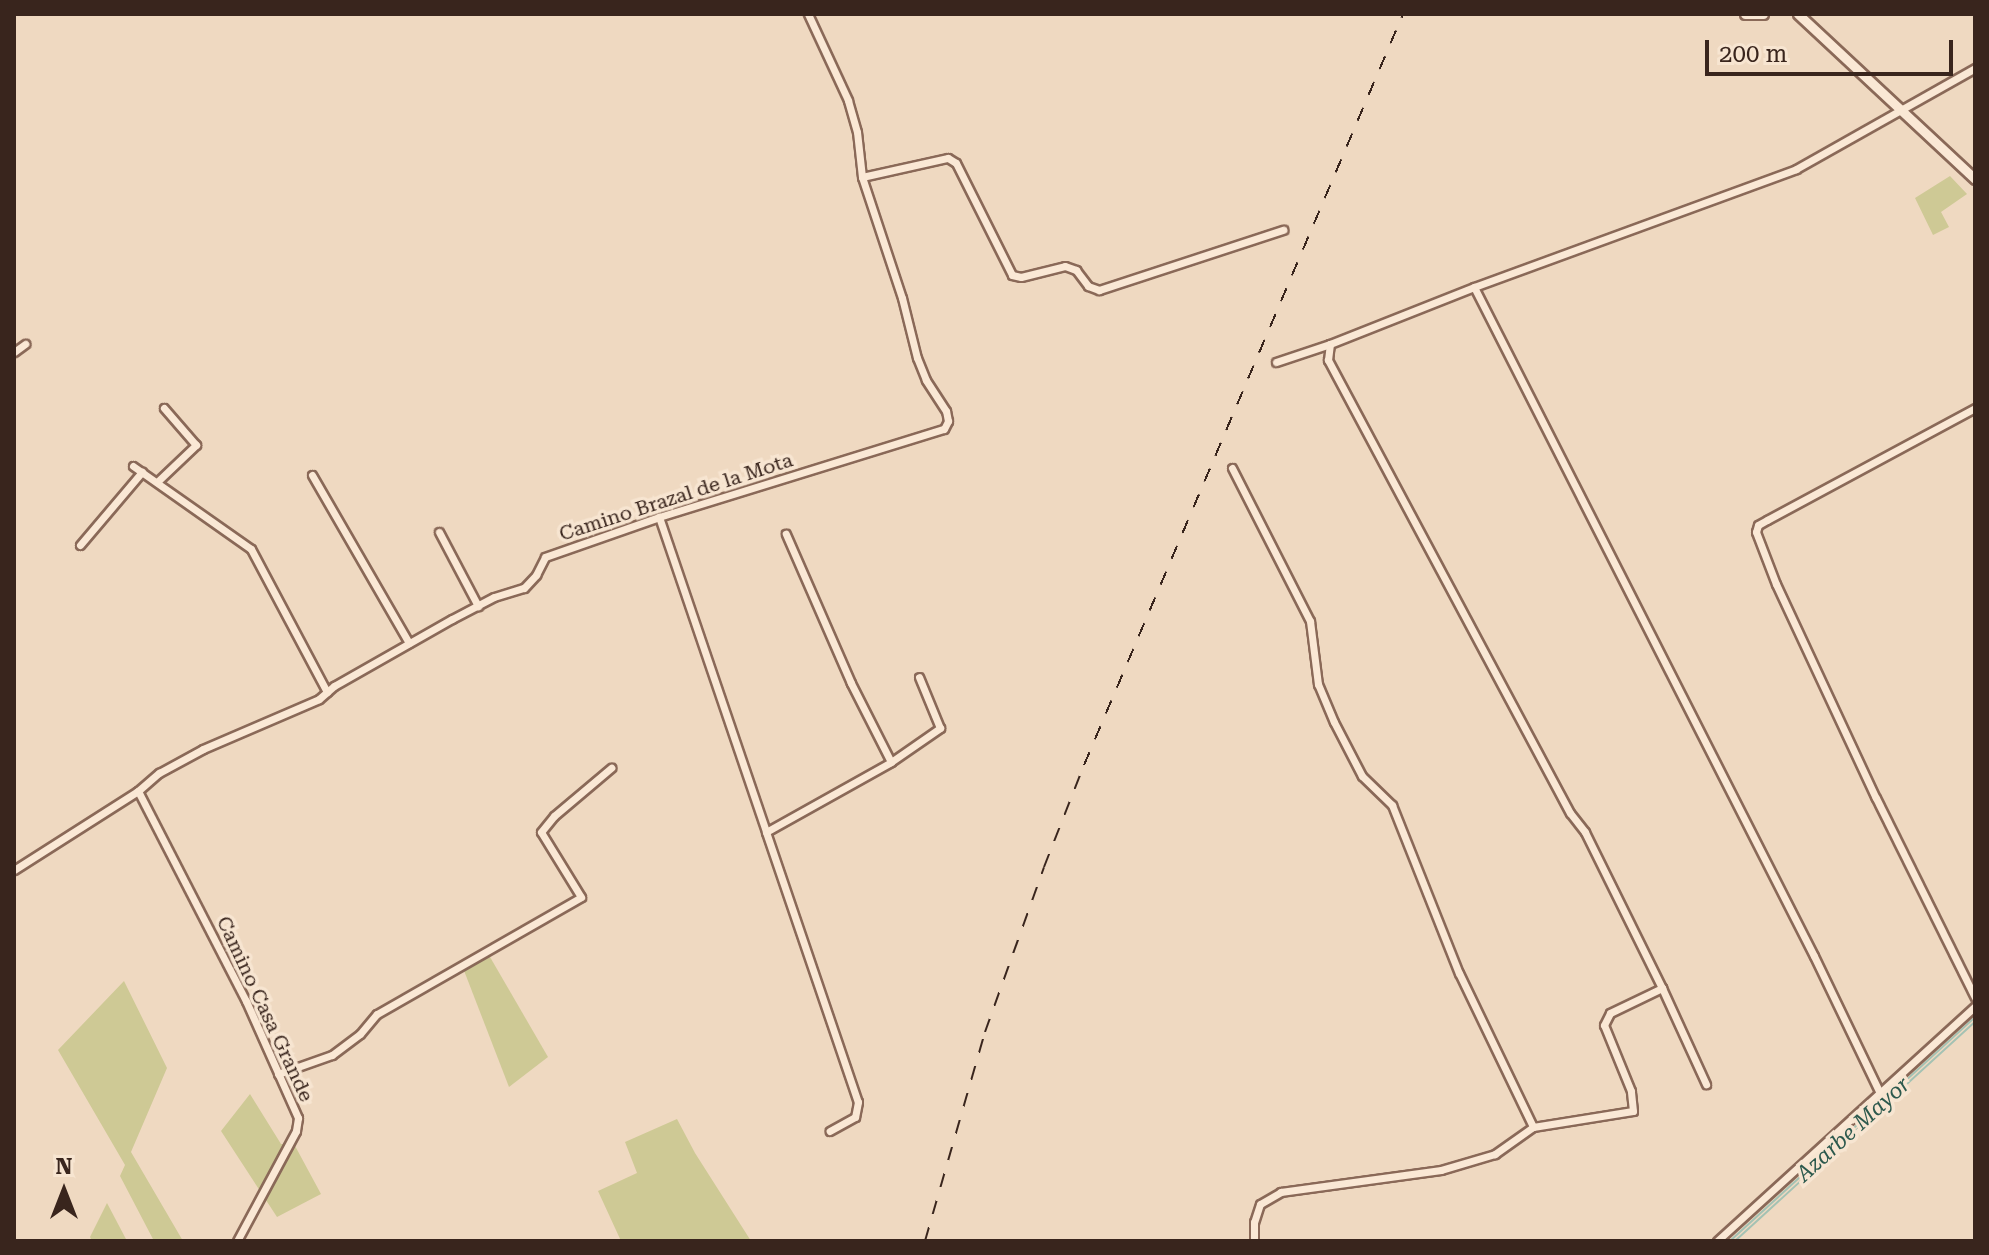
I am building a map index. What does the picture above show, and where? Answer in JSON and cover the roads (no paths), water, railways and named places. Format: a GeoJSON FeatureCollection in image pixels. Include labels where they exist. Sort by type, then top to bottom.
{"type":"FeatureCollection","features":[{"type":"Feature","properties":{"kind":"street","name":"Camino Brazal de la Mota"},"geometry":{"type":"LineString","coordinates":[[14,870],[138,791],[159,773],[203,749],[327,692],[478,606],[524,588],[536,575],[545,557],[659,517],[944,429],[948,421],[946,411],[926,380],[917,358],[902,298],[862,177],[857,132],[848,100],[808,14]]}},
{"type":"Feature","properties":{"kind":"street"},"geometry":{"type":"LineString","coordinates":[[1745,14],[1763,14]]}},
{"type":"Feature","properties":{"kind":"street"},"geometry":{"type":"LineString","coordinates":[[1802,15],[1975,179]]}},
{"type":"Feature","properties":{"kind":"street"},"geometry":{"type":"LineString","coordinates":[[1276,362],[1796,169],[1975,68]]}},
{"type":"Feature","properties":{"kind":"street"},"geometry":{"type":"LineString","coordinates":[[862,177],[948,158],[956,163],[1012,275],[1021,277],[1065,266],[1076,270],[1088,286],[1099,290],[1283,230]]}},
{"type":"Feature","properties":{"kind":"street"},"geometry":{"type":"LineString","coordinates":[[1474,287],[1814,956],[1880,1093]]}},
{"type":"Feature","properties":{"kind":"street"},"geometry":{"type":"LineString","coordinates":[[14,352],[25,344]]}},
{"type":"Feature","properties":{"kind":"street"},"geometry":{"type":"LineString","coordinates":[[1330,344],[1328,360],[1570,813],[1585,832],[1706,1084]]}},
{"type":"Feature","properties":{"kind":"street"},"geometry":{"type":"LineString","coordinates":[[157,482],[196,445],[164,408]]}},
{"type":"Feature","properties":{"kind":"street"},"geometry":{"type":"LineString","coordinates":[[1975,408],[1758,525],[1756,532],[1776,584],[1876,798],[1975,997]]}},
{"type":"Feature","properties":{"kind":"street"},"geometry":{"type":"LineString","coordinates":[[133,466],[251,549],[327,692]]}},
{"type":"Feature","properties":{"kind":"street"},"geometry":{"type":"LineString","coordinates":[[1232,468],[1310,621],[1318,684],[1334,722],[1362,776],[1392,805],[1459,973],[1533,1127]]}},
{"type":"Feature","properties":{"kind":"street"},"geometry":{"type":"LineString","coordinates":[[80,545],[142,472]]}},
{"type":"Feature","properties":{"kind":"street"},"geometry":{"type":"LineString","coordinates":[[312,475],[409,643]]}},
{"type":"Feature","properties":{"kind":"street"},"geometry":{"type":"LineString","coordinates":[[659,517],[858,1102],[855,1117],[830,1131]]}},
{"type":"Feature","properties":{"kind":"street"},"geometry":{"type":"LineString","coordinates":[[439,532],[478,606]]}},
{"type":"Feature","properties":{"kind":"street"},"geometry":{"type":"LineString","coordinates":[[786,534],[851,683],[891,762]]}},
{"type":"Feature","properties":{"kind":"street"},"geometry":{"type":"LineString","coordinates":[[766,832],[891,762],[940,728],[919,677]]}},
{"type":"Feature","properties":{"kind":"street"},"geometry":{"type":"LineString","coordinates":[[278,1074],[332,1055],[360,1034],[377,1014],[581,897],[541,832],[554,816],[611,768]]}},
{"type":"Feature","properties":{"kind":"street","name":"Camino Casa Grande"},"geometry":{"type":"LineString","coordinates":[[138,791],[208,922],[298,1118],[296,1131],[237,1241]]}},
{"type":"Feature","properties":{"kind":"street"},"geometry":{"type":"LineString","coordinates":[[1254,1241],[1254,1222],[1260,1204],[1281,1192],[1441,1170],[1495,1154],[1533,1127],[1633,1111],[1631,1091],[1604,1025],[1610,1013],[1662,988]]}},
{"type":"Feature","properties":{"kind":"street"},"geometry":{"type":"LineString","coordinates":[[1717,1241],[1975,1006]]}},
{"type":"Feature","properties":{"kind":"waterway","name":"Azarbe Mayor"},"geometry":{"type":"LineString","coordinates":[[1730,1241],[1975,1017]]}},
{"type":"Feature","properties":{"kind":"waterway","name":"Azarbe Mayor"},"geometry":{"type":"LineString","coordinates":[[1735,1241],[1975,1022]]}},
{"type":"Feature","properties":{"kind":"railway"},"geometry":{"type":"LineString","coordinates":[[925,1241],[985,1032],[1044,867],[1084,765],[1403,14]]}}]}
